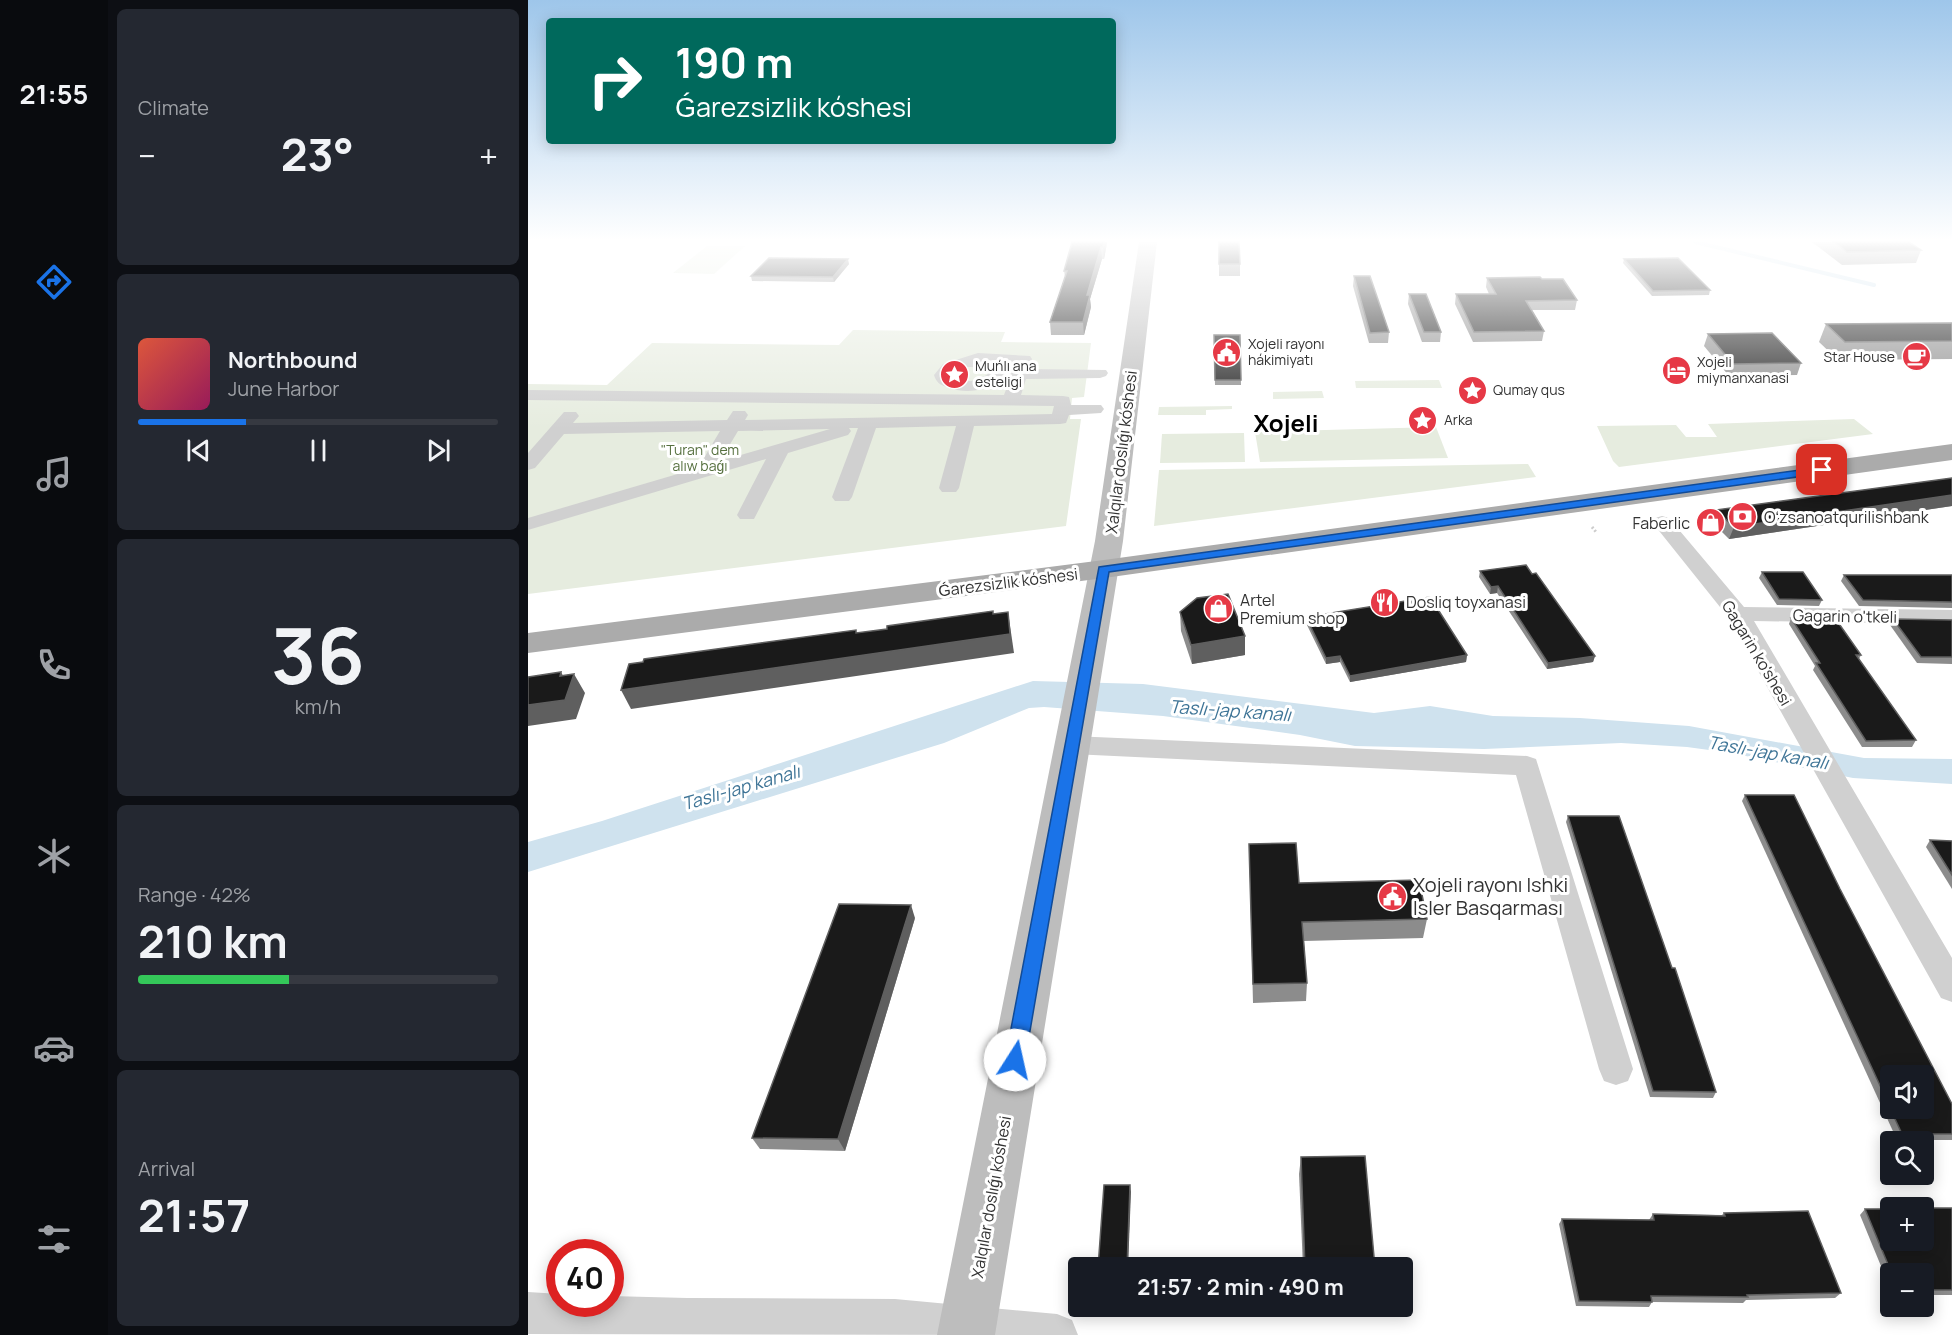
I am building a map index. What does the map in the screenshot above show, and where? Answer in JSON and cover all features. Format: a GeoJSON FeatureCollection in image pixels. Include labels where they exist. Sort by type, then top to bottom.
{"type":"FeatureCollection","features":[{"type":"Feature","properties":{"kind":"main road","name":"Ǵarezsizlik kóshesi"},"geometry":{"type":"LineString","coordinates":[[528,643],[1104,569],[1952,452]]}},
{"type":"Feature","properties":{"kind":"street","name":"Xalqılar doslıǵı kóshesi"},"geometry":{"type":"LineString","coordinates":[[967,1332],[1109,541],[1140,304]]}},
{"type":"Feature","properties":{"kind":"street"},"geometry":{"type":"LineString","coordinates":[[972,359],[995,366],[997,374]]}},
{"type":"Feature","properties":{"kind":"street"},"geometry":{"type":"LineString","coordinates":[[1011,401],[1024,359],[972,359],[949,367],[942,375],[943,379],[954,385],[972,385],[988,381],[997,374],[1100,373]]}},
{"type":"Feature","properties":{"kind":"street"},"geometry":{"type":"LineString","coordinates":[[528,395],[1063,402],[1060,418],[559,429]]}},
{"type":"Feature","properties":{"kind":"street"},"geometry":{"type":"LineString","coordinates":[[528,464],[589,396]]}},
{"type":"Feature","properties":{"kind":"street"},"geometry":{"type":"LineString","coordinates":[[704,472],[750,398]]}},
{"type":"Feature","properties":{"kind":"street"},"geometry":{"type":"LineString","coordinates":[[1061,410],[1095,409]]}},
{"type":"Feature","properties":{"kind":"street"},"geometry":{"type":"LineString","coordinates":[[949,488],[966,420]]}},
{"type":"Feature","properties":{"kind":"street"},"geometry":{"type":"LineString","coordinates":[[528,524],[869,422]]}},
{"type":"Feature","properties":{"kind":"street"},"geometry":{"type":"LineString","coordinates":[[842,497],[869,422]]}},
{"type":"Feature","properties":{"kind":"street"},"geometry":{"type":"LineString","coordinates":[[747,515],[780,450]]}},
{"type":"Feature","properties":{"kind":"street","name":"Gagarin ko'shesi"},"geometry":{"type":"LineString","coordinates":[[1662,522],[1738,614],[1952,988]]}},
{"type":"Feature","properties":{"kind":"street","name":"Gagarin o'tkeli"},"geometry":{"type":"LineString","coordinates":[[1738,614],[1952,617]]}},
{"type":"Feature","properties":{"kind":"street"},"geometry":{"type":"LineString","coordinates":[[1078,715],[1527,766],[1616,1069]]}},
{"type":"Feature","properties":{"kind":"street"},"geometry":{"type":"LineString","coordinates":[[528,1313],[687,1319],[895,1320],[967,1332],[1057,1335]]}},
{"type":"Feature","properties":{"kind":"path"},"geometry":{"type":"LineString","coordinates":[[1592,527],[1596,532]]}},
{"type":"Feature","properties":{"kind":"green space","name":"\"Turan\" dem alıw baǵı"},"geometry":{"type":"Polygon","coordinates":[[[853,330],[1005,332],[1001,342],[1091,343],[1084,397],[1072,398],[1070,419],[1081,419],[1066,526],[528,594],[528,384],[607,385],[652,343],[839,345],[853,330]]]}},
{"type":"Feature","properties":{"kind":"green space"},"geometry":{"type":"Polygon","coordinates":[[[1439,380],[1442,388],[1356,388],[1355,381],[1439,380]]]}},
{"type":"Feature","properties":{"kind":"green space"},"geometry":{"type":"Polygon","coordinates":[[[1322,391],[1324,398],[1273,399],[1273,392],[1322,391]]]}},
{"type":"Feature","properties":{"kind":"green space"},"geometry":{"type":"Polygon","coordinates":[[[1232,406],[1232,409],[1206,410],[1206,415],[1158,415],[1159,407],[1232,406]]]}},
{"type":"Feature","properties":{"kind":"green space"},"geometry":{"type":"Polygon","coordinates":[[[1854,419],[1873,434],[1619,467],[1613,461],[1597,426],[1676,425],[1686,437],[1717,437],[1708,424],[1854,419]]]}},
{"type":"Feature","properties":{"kind":"green space"},"geometry":{"type":"Polygon","coordinates":[[[1436,427],[1448,458],[1260,462],[1255,432],[1436,427]]]}},
{"type":"Feature","properties":{"kind":"green space"},"geometry":{"type":"Polygon","coordinates":[[[1244,433],[1245,462],[1160,463],[1162,434],[1244,433]]]}},
{"type":"Feature","properties":{"kind":"green space"},"geometry":{"type":"Polygon","coordinates":[[[1528,464],[1536,477],[1154,526],[1159,470],[1528,464]]]}},
{"type":"Feature","properties":{"kind":"water","name":"Taslı-jap kanalı"},"geometry":{"type":"Polygon","coordinates":[[[1033,681],[1143,684],[1374,713],[1430,706],[1493,716],[1580,718],[1689,726],[1864,758],[1952,759],[1952,784],[1853,778],[1731,753],[1687,747],[1621,743],[1484,749],[1355,746],[1300,735],[1163,716],[1044,707],[1029,708],[944,743],[528,872],[528,842],[602,821],[1033,681]]]}},
{"type":"Feature","properties":{"kind":"building"},"geometry":{"type":"Polygon","coordinates":[[[1056,304],[1088,304],[1083,322],[1050,322],[1056,304]]]}},
{"type":"Feature","properties":{"kind":"building"},"geometry":{"type":"Polygon","coordinates":[[[1362,304],[1380,304],[1389,332],[1370,333],[1362,304]]]}},
{"type":"Feature","properties":{"kind":"building"},"geometry":{"type":"Polygon","coordinates":[[[1413,304],[1430,304],[1441,332],[1424,332],[1413,304]]]}},
{"type":"Feature","properties":{"kind":"building"},"geometry":{"type":"Polygon","coordinates":[[[1461,304],[1528,304],[1544,331],[1474,332],[1461,304]]]}},
{"type":"Feature","properties":{"kind":"building"},"geometry":{"type":"Polygon","coordinates":[[[1952,323],[1952,341],[1845,342],[1826,324],[1952,323]]]}},
{"type":"Feature","properties":{"kind":"building"},"geometry":{"type":"Polygon","coordinates":[[[1772,333],[1801,363],[1733,364],[1708,334],[1772,333]]]}},
{"type":"Feature","properties":{"kind":"building"},"geometry":{"type":"Polygon","coordinates":[[[1214,335],[1240,335],[1241,380],[1215,380],[1214,335]]]}},
{"type":"Feature","properties":{"kind":"building"},"geometry":{"type":"Polygon","coordinates":[[[1952,478],[1952,495],[1734,527],[1716,510],[1952,478]]]}},
{"type":"Feature","properties":{"kind":"building"},"geometry":{"type":"Polygon","coordinates":[[[1526,565],[1532,574],[1536,573],[1595,656],[1548,663],[1498,586],[1491,587],[1480,571],[1526,565]]]}},
{"type":"Feature","properties":{"kind":"building"},"geometry":{"type":"Polygon","coordinates":[[[1762,572],[1803,572],[1822,600],[1779,599],[1762,572]]]}},
{"type":"Feature","properties":{"kind":"building"},"geometry":{"type":"Polygon","coordinates":[[[1844,575],[1952,575],[1952,602],[1863,600],[1844,575]]]}},
{"type":"Feature","properties":{"kind":"building"},"geometry":{"type":"Polygon","coordinates":[[[1228,594],[1245,636],[1191,645],[1180,612],[1197,598],[1228,594]]]}},
{"type":"Feature","properties":{"kind":"building"},"geometry":{"type":"Polygon","coordinates":[[[1430,597],[1467,655],[1350,676],[1340,656],[1326,658],[1306,617],[1430,597]]]}},
{"type":"Feature","properties":{"kind":"building"},"geometry":{"type":"Polygon","coordinates":[[[993,611],[993,614],[1008,612],[1010,634],[621,690],[629,664],[643,662],[644,659],[856,630],[856,633],[887,629],[887,626],[993,611]]]}},
{"type":"Feature","properties":{"kind":"building"},"geometry":{"type":"Polygon","coordinates":[[[1791,618],[1835,618],[1861,655],[1856,655],[1916,740],[1866,741],[1816,663],[1820,663],[1791,618]]]}},
{"type":"Feature","properties":{"kind":"building"},"geometry":{"type":"Polygon","coordinates":[[[1893,619],[1952,620],[1952,657],[1921,657],[1893,619]]]}},
{"type":"Feature","properties":{"kind":"building"},"geometry":{"type":"Polygon","coordinates":[[[561,672],[560,676],[574,674],[565,700],[528,705],[528,677],[561,672]]]}},
{"type":"Feature","properties":{"kind":"building"},"geometry":{"type":"Polygon","coordinates":[[[1745,795],[1794,795],[1932,1065],[1880,1065],[1880,1085],[1745,795]]]}},
{"type":"Feature","properties":{"kind":"building"},"geometry":{"type":"Polygon","coordinates":[[[1568,816],[1619,816],[1672,968],[1675,968],[1716,1092],[1653,1091],[1568,816]]]}},
{"type":"Feature","properties":{"kind":"building"},"geometry":{"type":"Polygon","coordinates":[[[1930,840],[1952,841],[1952,875],[1930,840]]]}},
{"type":"Feature","properties":{"kind":"building"},"geometry":{"type":"Polygon","coordinates":[[[1296,843],[1299,883],[1419,880],[1427,919],[1302,922],[1307,983],[1253,984],[1249,844],[1296,843]]]}},
{"type":"Feature","properties":{"kind":"building"},"geometry":{"type":"Polygon","coordinates":[[[839,904],[911,905],[838,1139],[752,1138],[839,904]]]}},
{"type":"Feature","properties":{"kind":"building"},"geometry":{"type":"Polygon","coordinates":[[[1934,1069],[1952,1104],[1952,1134],[1934,1134],[1934,1131],[1901,1131],[1895,1119],[1934,1119],[1934,1069]]]}},
{"type":"Feature","properties":{"kind":"building"},"geometry":{"type":"Polygon","coordinates":[[[1365,1156],[1374,1257],[1305,1257],[1301,1157],[1365,1156]]]}},
{"type":"Feature","properties":{"kind":"building"},"geometry":{"type":"Polygon","coordinates":[[[1104,1185],[1130,1185],[1127,1257],[1099,1257],[1104,1185]]]}},
{"type":"Feature","properties":{"kind":"building"},"geometry":{"type":"Polygon","coordinates":[[[1934,1208],[1952,1208],[1952,1290],[1934,1290],[1934,1263],[1887,1263],[1882,1251],[1934,1251],[1934,1208]]]}},
{"type":"Feature","properties":{"kind":"building"},"geometry":{"type":"Polygon","coordinates":[[[1865,1209],[1880,1209],[1880,1245],[1865,1209]]]}},
{"type":"Feature","properties":{"kind":"building"},"geometry":{"type":"Polygon","coordinates":[[[1808,1211],[1841,1293],[1747,1295],[1748,1297],[1651,1296],[1652,1302],[1579,1301],[1562,1219],[1654,1220],[1653,1214],[1725,1216],[1724,1213],[1808,1211]]]}},
{"type":"Feature","properties":{"kind":"place","name":"Xojeli rayonı hákimiyatı"},"geometry":{"type":"Point","coordinates":[1227,352]}},
{"type":"Feature","properties":{"kind":"place","name":"Star House"},"geometry":{"type":"Point","coordinates":[1916,357]}},
{"type":"Feature","properties":{"kind":"place","name":"Xojeli miymanxanasi"},"geometry":{"type":"Point","coordinates":[1676,370]}},
{"type":"Feature","properties":{"kind":"place","name":"Muńlı ana esteligi"},"geometry":{"type":"Point","coordinates":[954,374]}},
{"type":"Feature","properties":{"kind":"place","name":"Qumay qus"},"geometry":{"type":"Point","coordinates":[1472,390]}},
{"type":"Feature","properties":{"kind":"place","name":"Arka"},"geometry":{"type":"Point","coordinates":[1423,420]}},
{"type":"Feature","properties":{"kind":"place","name":"Oʻzsanoatqurilishbank"},"geometry":{"type":"Point","coordinates":[1743,517]}},
{"type":"Feature","properties":{"kind":"place","name":"Faberlic"},"geometry":{"type":"Point","coordinates":[1711,523]}},
{"type":"Feature","properties":{"kind":"place","name":"Dosliq toyxanasi"},"geometry":{"type":"Point","coordinates":[1385,602]}},
{"type":"Feature","properties":{"kind":"place","name":"Artel Premium shop"},"geometry":{"type":"Point","coordinates":[1219,609]}},
{"type":"Feature","properties":{"kind":"place","name":"Xojeli rayonı Ishki Isler Basqarması"},"geometry":{"type":"Point","coordinates":[1392,896]}},
{"type":"Feature","properties":{"kind":"district","name":"Xojeli"},"geometry":{"type":"Point","coordinates":[1286,424]}},
{"type":"Feature","properties":{"kind":"route"},"geometry":{"type":"LineString","coordinates":[[1015,1060],[1104,569],[1822,470]]}}]}
